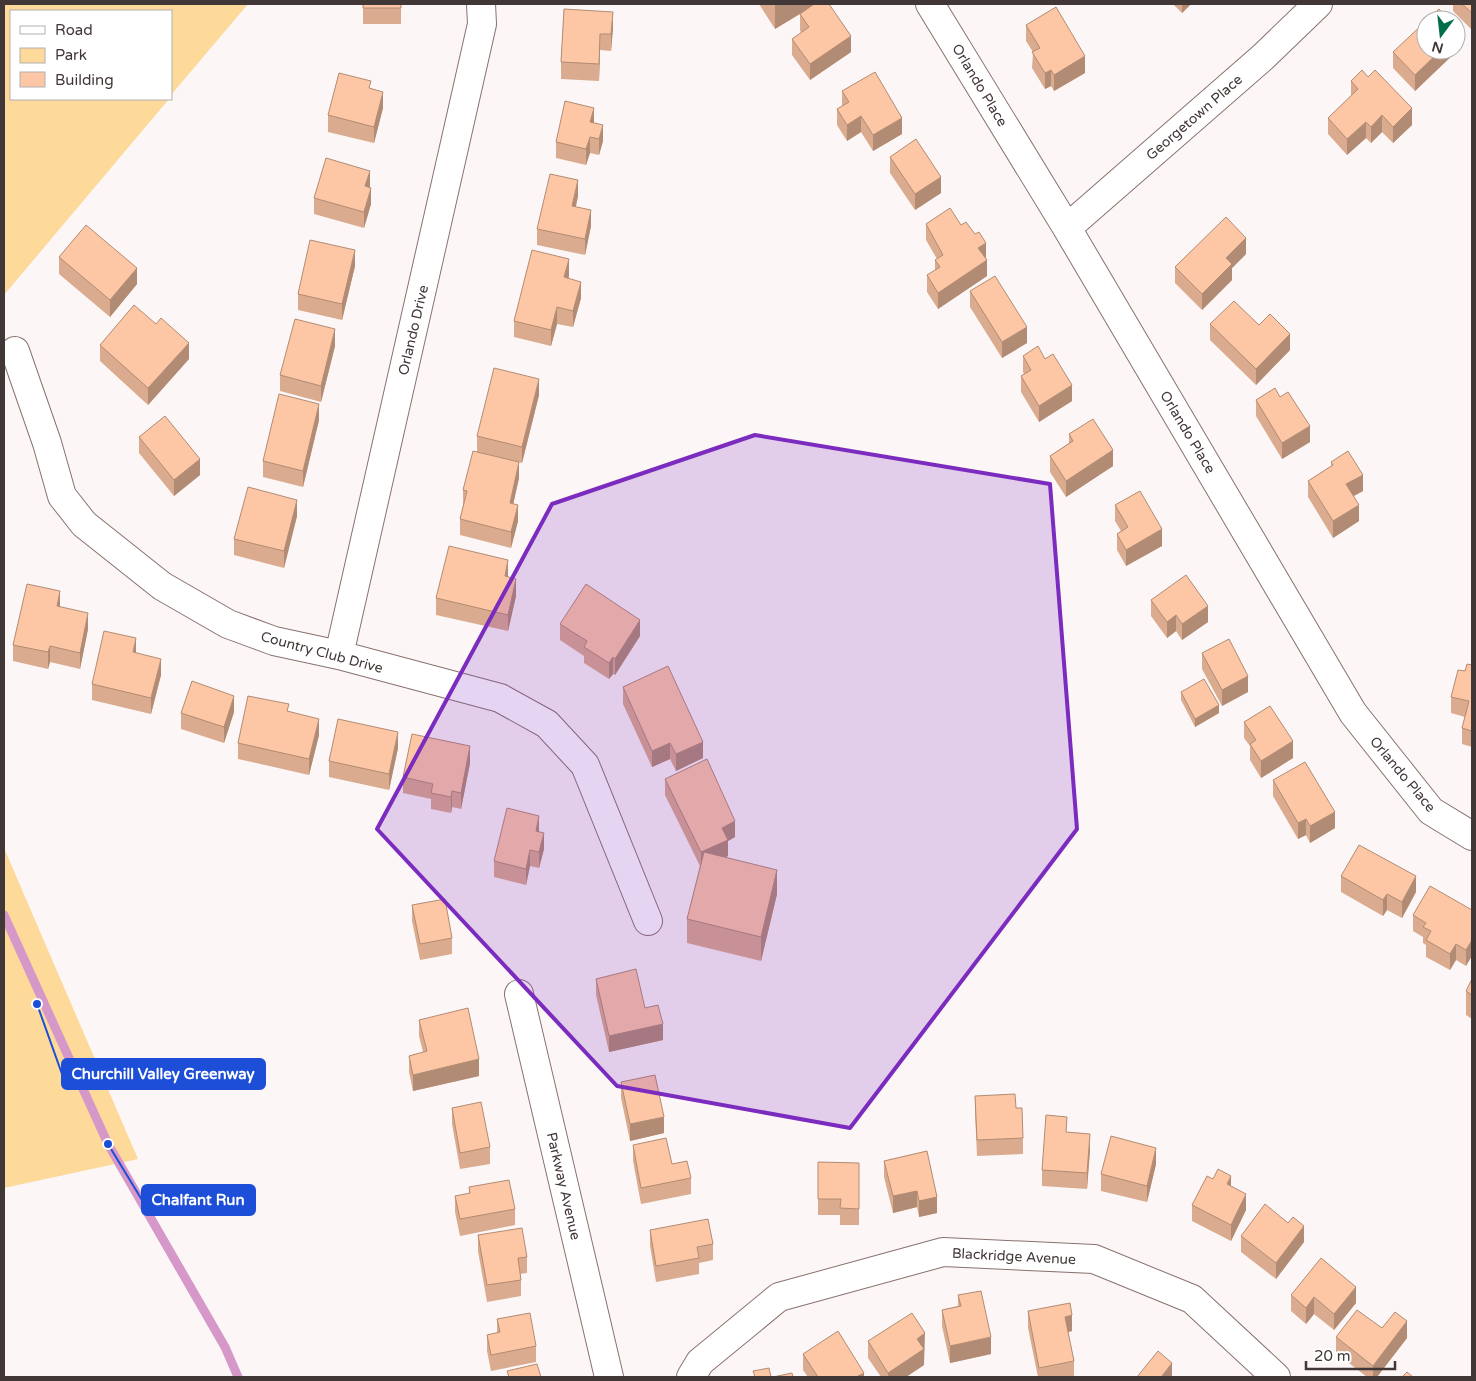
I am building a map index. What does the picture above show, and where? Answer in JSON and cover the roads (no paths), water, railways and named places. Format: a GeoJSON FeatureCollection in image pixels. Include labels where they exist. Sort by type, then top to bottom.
{"type":"FeatureCollection","features":[{"type":"Feature","properties":{"kind":"street","name":"Orlando Drive"},"geometry":{"type":"LineString","coordinates":[[340,655],[482,24],[482,4]]}},
{"type":"Feature","properties":{"kind":"street","name":"Orlando Place"},"geometry":{"type":"LineString","coordinates":[[930,4],[1067,228],[1353,713],[1431,812],[1472,836]]}},
{"type":"Feature","properties":{"kind":"street","name":"Georgetown Place"},"geometry":{"type":"LineString","coordinates":[[1067,228],[1263,57],[1318,4]]}},
{"type":"Feature","properties":{"kind":"street","name":"Country Club Drive"},"geometry":{"type":"LineString","coordinates":[[15,351],[47,443],[62,496],[84,524],[162,586],[228,624],[274,641],[340,655],[500,698],[547,724],[585,765],[648,921]]}},
{"type":"Feature","properties":{"kind":"street","name":"Parkway Avenue"},"geometry":{"type":"LineString","coordinates":[[519,994],[609,1377]]}},
{"type":"Feature","properties":{"kind":"street","name":"Blackridge Avenue"},"geometry":{"type":"LineString","coordinates":[[691,1377],[700,1362],[779,1297],[943,1252],[1094,1259],[1192,1299],[1276,1377]]}},
{"type":"Feature","properties":{"kind":"waterway"},"geometry":{"type":"LineString","coordinates":[[4,915],[108,1144],[225,1347],[238,1377]]}},
{"type":"Feature","properties":{"kind":"place","name":"Churchill Valley Greenway"},"geometry":{"type":"Point","coordinates":[37,1004]}},
{"type":"Feature","properties":{"kind":"place","name":"Chalfant Run"},"geometry":{"type":"Point","coordinates":[108,1144]}}]}
